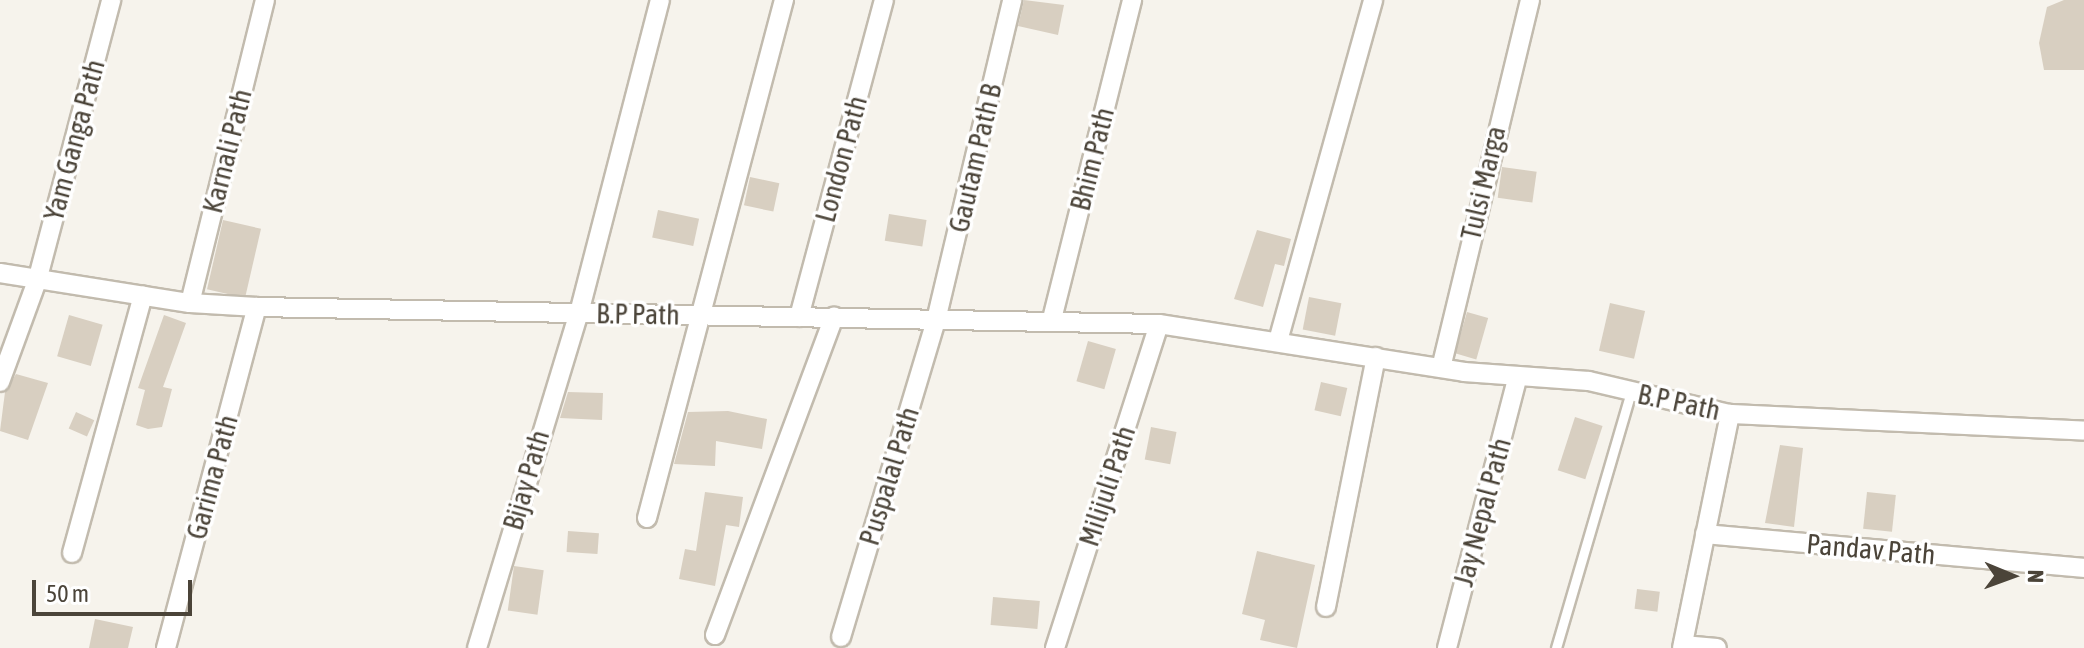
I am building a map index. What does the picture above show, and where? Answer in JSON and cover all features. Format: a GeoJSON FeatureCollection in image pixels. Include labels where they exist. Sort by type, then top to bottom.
{"type":"FeatureCollection","features":[{"type":"Feature","properties":{"kind":"street","name":"Yam Ganga Path"},"geometry":{"type":"LineString","coordinates":[[0,382],[37,281],[111,0]]}},
{"type":"Feature","properties":{"kind":"street","name":"Karnali Path"},"geometry":{"type":"LineString","coordinates":[[190,303],[265,0]]}},
{"type":"Feature","properties":{"kind":"street","name":"Bijay Path"},"geometry":{"type":"LineString","coordinates":[[477,648],[579,313],[660,0]]}},
{"type":"Feature","properties":{"kind":"street"},"geometry":{"type":"LineString","coordinates":[[647,518],[696,315],[784,0]]}},
{"type":"Feature","properties":{"kind":"street","name":"London Path"},"geometry":{"type":"LineString","coordinates":[[799,317],[884,0]]}},
{"type":"Feature","properties":{"kind":"street","name":"Gautam Path B"},"geometry":{"type":"LineString","coordinates":[[937,316],[1012,0]]}},
{"type":"Feature","properties":{"kind":"street","name":"Bhim Path"},"geometry":{"type":"LineString","coordinates":[[1052,319],[1132,0]]}},
{"type":"Feature","properties":{"kind":"street"},"geometry":{"type":"LineString","coordinates":[[1278,341],[1373,0]]}},
{"type":"Feature","properties":{"kind":"street","name":"Tulsi Marga"},"geometry":{"type":"LineString","coordinates":[[1441,368],[1530,0]]}},
{"type":"Feature","properties":{"kind":"street","name":"B.P Path"},"geometry":{"type":"LineString","coordinates":[[0,273],[190,303],[257,307],[799,317],[937,316],[1159,324],[1441,368],[1589,381],[1730,414],[2084,431]]}},
{"type":"Feature","properties":{"kind":"street"},"geometry":{"type":"LineString","coordinates":[[72,553],[143,296]]}},
{"type":"Feature","properties":{"kind":"street","name":"Garima Path"},"geometry":{"type":"LineString","coordinates":[[166,648],[257,307]]}},
{"type":"Feature","properties":{"kind":"street","name":"Puspalal Path"},"geometry":{"type":"LineString","coordinates":[[841,637],[937,316]]}},
{"type":"Feature","properties":{"kind":"street"},"geometry":{"type":"LineString","coordinates":[[715,635],[834,317]]}},
{"type":"Feature","properties":{"kind":"street","name":"Milijuli Path"},"geometry":{"type":"LineString","coordinates":[[1055,648],[1159,324]]}},
{"type":"Feature","properties":{"kind":"street"},"geometry":{"type":"LineString","coordinates":[[1326,607],[1376,357]]}},
{"type":"Feature","properties":{"kind":"street","name":"Jay Nepal Path"},"geometry":{"type":"LineString","coordinates":[[1447,648],[1518,376]]}},
{"type":"Feature","properties":{"kind":"street"},"geometry":{"type":"LineString","coordinates":[[1717,648],[1682,647],[1730,414]]}},
{"type":"Feature","properties":{"kind":"street","name":"Pandav Path"},"geometry":{"type":"LineString","coordinates":[[1705,534],[2084,568]]}},
{"type":"Feature","properties":{"kind":"lane"},"geometry":{"type":"LineString","coordinates":[[1556,648],[1631,391]]}},
{"type":"Feature","properties":{"kind":"building"},"geometry":{"type":"Polygon","coordinates":[[[1024,0],[1064,5],[1058,35],[1018,26],[1024,0]]]}},
{"type":"Feature","properties":{"kind":"building"},"geometry":{"type":"Polygon","coordinates":[[[2064,0],[2084,0],[2084,70],[2044,70],[2039,43],[2047,7],[2064,0]]]}},
{"type":"Feature","properties":{"kind":"building"},"geometry":{"type":"Polygon","coordinates":[[[1502,167],[1537,172],[1532,203],[1498,198],[1502,167]]]}},
{"type":"Feature","properties":{"kind":"building"},"geometry":{"type":"Polygon","coordinates":[[[750,177],[779,183],[773,212],[744,205],[750,177]]]}},
{"type":"Feature","properties":{"kind":"building"},"geometry":{"type":"Polygon","coordinates":[[[658,210],[699,219],[693,246],[652,237],[658,210]]]}},
{"type":"Feature","properties":{"kind":"building"},"geometry":{"type":"Polygon","coordinates":[[[889,214],[927,220],[922,247],[885,241],[889,214]]]}},
{"type":"Feature","properties":{"kind":"building"},"geometry":{"type":"Polygon","coordinates":[[[223,220],[261,229],[245,298],[207,289],[223,220]]]}},
{"type":"Feature","properties":{"kind":"building"},"geometry":{"type":"Polygon","coordinates":[[[1257,230],[1291,239],[1284,266],[1275,264],[1263,307],[1234,299],[1257,230]]]}},
{"type":"Feature","properties":{"kind":"building"},"geometry":{"type":"Polygon","coordinates":[[[1309,297],[1341,303],[1335,336],[1303,329],[1309,297]]]}},
{"type":"Feature","properties":{"kind":"building"},"geometry":{"type":"Polygon","coordinates":[[[1610,303],[1645,311],[1634,359],[1599,351],[1610,303]]]}},
{"type":"Feature","properties":{"kind":"building"},"geometry":{"type":"Polygon","coordinates":[[[1467,312],[1488,318],[1476,359],[1455,353],[1467,312]]]}},
{"type":"Feature","properties":{"kind":"building"},"geometry":{"type":"Polygon","coordinates":[[[69,315],[103,325],[91,366],[57,356],[69,315]]]}},
{"type":"Feature","properties":{"kind":"building"},"geometry":{"type":"Polygon","coordinates":[[[164,315],[186,323],[163,387],[172,389],[162,427],[148,429],[136,425],[145,390],[138,388],[164,315]]]}},
{"type":"Feature","properties":{"kind":"building"},"geometry":{"type":"Polygon","coordinates":[[[1088,341],[1116,349],[1104,389],[1076,381],[1088,341]]]}},
{"type":"Feature","properties":{"kind":"building"},"geometry":{"type":"Polygon","coordinates":[[[16,374],[48,383],[28,440],[0,431],[5,392],[16,374]]]}},
{"type":"Feature","properties":{"kind":"building"},"geometry":{"type":"Polygon","coordinates":[[[1321,382],[1347,388],[1341,416],[1314,410],[1321,382]]]}},
{"type":"Feature","properties":{"kind":"building"},"geometry":{"type":"Polygon","coordinates":[[[568,392],[603,393],[602,420],[560,418],[568,392]]]}},
{"type":"Feature","properties":{"kind":"building"},"geometry":{"type":"Polygon","coordinates":[[[728,411],[767,419],[762,449],[716,441],[715,466],[674,464],[688,412],[728,411]]]}},
{"type":"Feature","properties":{"kind":"building"},"geometry":{"type":"Polygon","coordinates":[[[76,412],[94,420],[87,437],[69,428],[76,412]]]}},
{"type":"Feature","properties":{"kind":"building"},"geometry":{"type":"Polygon","coordinates":[[[1575,417],[1603,426],[1585,479],[1558,470],[1575,417]]]}},
{"type":"Feature","properties":{"kind":"building"},"geometry":{"type":"Polygon","coordinates":[[[1151,427],[1177,432],[1170,464],[1145,459],[1151,427]]]}},
{"type":"Feature","properties":{"kind":"building"},"geometry":{"type":"Polygon","coordinates":[[[1780,445],[1803,448],[1794,527],[1765,523],[1780,445]]]}},
{"type":"Feature","properties":{"kind":"building"},"geometry":{"type":"Polygon","coordinates":[[[705,492],[743,497],[739,527],[726,525],[715,586],[679,579],[685,549],[696,551],[705,492]]]}},
{"type":"Feature","properties":{"kind":"building"},"geometry":{"type":"Polygon","coordinates":[[[1867,492],[1896,495],[1892,532],[1863,529],[1867,492]]]}},
{"type":"Feature","properties":{"kind":"building"},"geometry":{"type":"Polygon","coordinates":[[[568,531],[599,533],[597,554],[567,552],[568,531]]]}},
{"type":"Feature","properties":{"kind":"building"},"geometry":{"type":"Polygon","coordinates":[[[1257,551],[1315,565],[1297,648],[1260,640],[1265,620],[1242,614],[1257,551]]]}},
{"type":"Feature","properties":{"kind":"building"},"geometry":{"type":"Polygon","coordinates":[[[514,566],[544,570],[537,615],[508,611],[514,566]]]}},
{"type":"Feature","properties":{"kind":"building"},"geometry":{"type":"Polygon","coordinates":[[[1637,589],[1660,592],[1657,612],[1635,609],[1637,589]]]}},
{"type":"Feature","properties":{"kind":"building"},"geometry":{"type":"Polygon","coordinates":[[[993,597],[1040,601],[1037,629],[991,625],[993,597]]]}},
{"type":"Feature","properties":{"kind":"building"},"geometry":{"type":"Polygon","coordinates":[[[95,619],[133,627],[128,648],[89,648],[95,619]]]}}]}
